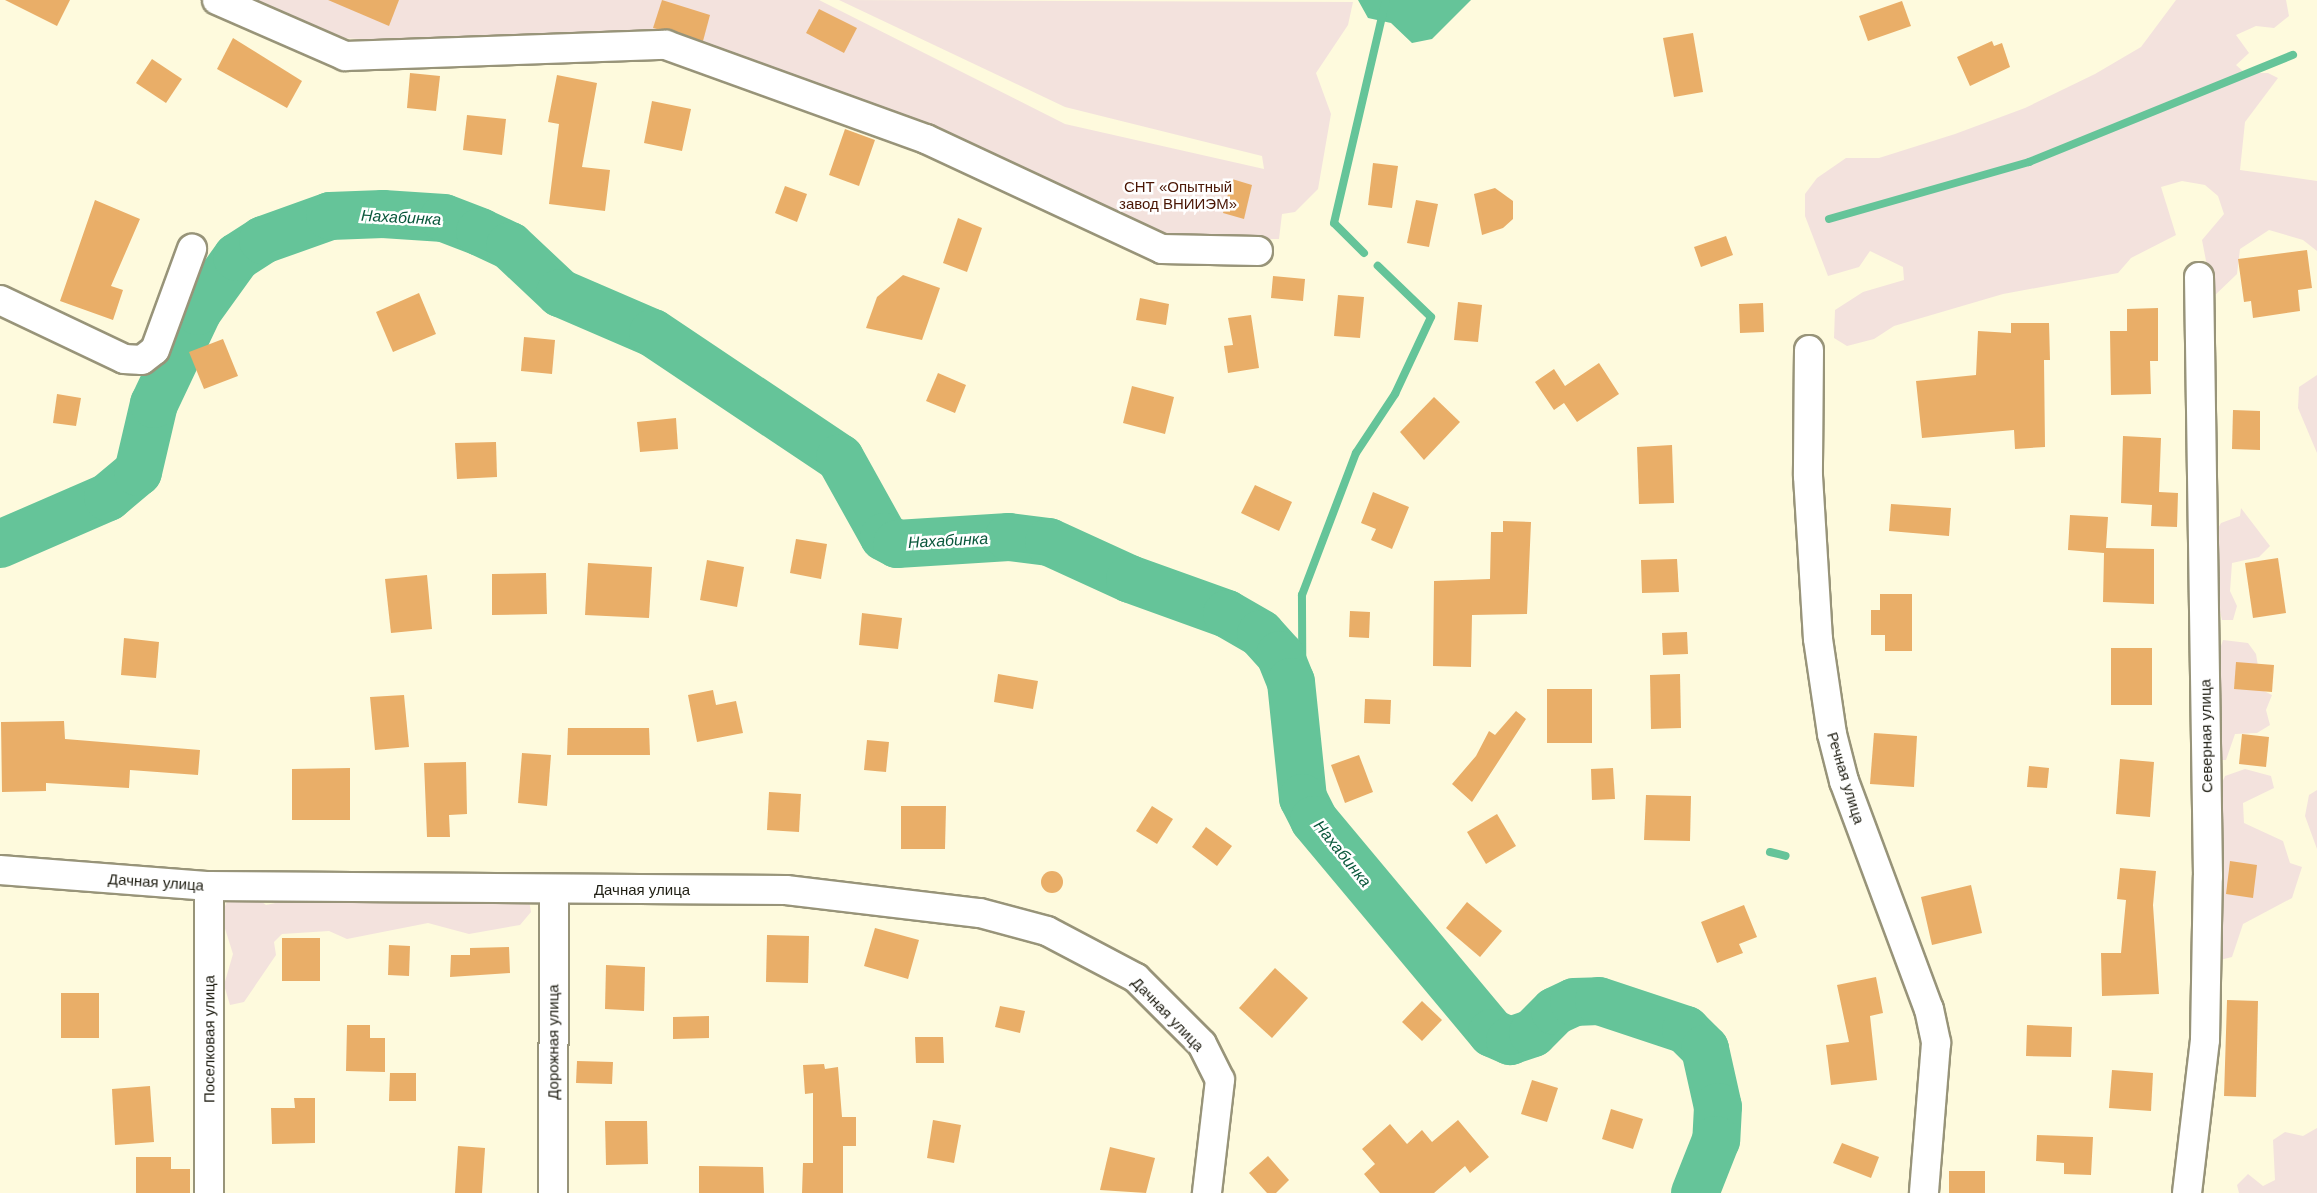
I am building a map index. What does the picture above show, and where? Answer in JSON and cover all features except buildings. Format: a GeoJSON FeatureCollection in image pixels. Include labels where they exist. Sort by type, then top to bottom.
{"type":"FeatureCollection","features":[{"type":"Feature","properties":{"kind":"street"},"geometry":{"type":"LineString","coordinates":[[217,0],[345,56],[666,45],[926,139],[1162,249],[1258,251]]}},
{"type":"Feature","properties":{"kind":"street"},"geometry":{"type":"LineString","coordinates":[[0,300],[124,359],[142,360],[159,340],[192,249]]}},
{"type":"Feature","properties":{"kind":"street","name":"Северная улица"},"geometry":{"type":"LineString","coordinates":[[2187,1193],[2205,1040],[2208,876],[2199,277]]}},
{"type":"Feature","properties":{"kind":"street","name":"Речная улица"},"geometry":{"type":"LineString","coordinates":[[1809,350],[1808,476],[1818,639],[1832,734],[1848,792],[1929,1009],[1936,1043],[1924,1193]]}},
{"type":"Feature","properties":{"kind":"street","name":"Дачная улица"},"geometry":{"type":"LineString","coordinates":[[0,870],[209,886],[786,890],[980,913],[1047,931],[1136,978],[1202,1044],[1220,1080],[1207,1193]]}},
{"type":"Feature","properties":{"kind":"street","name":"Поселковая улица"},"geometry":{"type":"LineString","coordinates":[[209,886],[209,1193]]}},
{"type":"Feature","properties":{"kind":"street","name":"Дорожная улица"},"geometry":{"type":"LineString","coordinates":[[553,1193],[554,890]]}},
{"type":"Feature","properties":{"kind":"green space","name":"СНТ «Опытный завод ВНИИЭМ»"},"geometry":{"type":"Polygon","coordinates":[[[252,0],[819,0],[1065,124],[1264,169],[1262,156],[1065,107],[839,0],[1353,2],[1348,25],[1316,73],[1331,114],[1318,189],[1295,212],[1282,214],[1279,239],[1172,240],[726,53],[614,31],[409,41],[337,38],[252,0]]]}},
{"type":"Feature","properties":{"kind":"green space"},"geometry":{"type":"Polygon","coordinates":[[[2176,0],[2286,0],[2289,16],[2274,28],[2256,26],[2236,35],[2249,53],[2236,65],[2245,73],[2268,73],[2278,78],[2245,122],[2240,170],[2317,181],[2317,251],[2303,240],[2269,230],[2240,249],[2237,274],[2213,297],[2202,240],[2224,214],[2218,196],[2205,185],[2182,181],[2161,187],[2176,235],[2131,258],[2118,273],[2003,294],[1894,326],[1874,339],[1847,346],[1834,338],[1835,310],[1863,292],[1904,280],[1903,267],[1870,251],[1859,267],[1828,276],[1805,216],[1805,194],[1817,178],[1846,158],[1879,158],[1955,134],[2025,108],[2095,74],[2141,47],[2176,0]]]}},
{"type":"Feature","properties":{"kind":"green space"},"geometry":{"type":"Polygon","coordinates":[[[2317,375],[2317,453],[2298,408],[2299,387],[2317,375]]]}},
{"type":"Feature","properties":{"kind":"green space"},"geometry":{"type":"Polygon","coordinates":[[[2241,508],[2270,546],[2259,557],[2232,563],[2230,591],[2237,606],[2233,620],[2222,620],[2215,591],[2216,532],[2221,523],[2240,516],[2241,508]]]}},
{"type":"Feature","properties":{"kind":"green space"},"geometry":{"type":"Polygon","coordinates":[[[2223,640],[2248,643],[2256,654],[2262,690],[2272,695],[2266,710],[2270,725],[2257,733],[2235,734],[2226,760],[2217,760],[2211,713],[2220,696],[2218,655],[2223,640]]]}},
{"type":"Feature","properties":{"kind":"green space"},"geometry":{"type":"Polygon","coordinates":[[[2245,769],[2271,776],[2274,788],[2243,803],[2244,823],[2283,841],[2290,863],[2302,867],[2292,898],[2243,924],[2232,957],[2216,961],[2214,802],[2225,776],[2245,769]]]}},
{"type":"Feature","properties":{"kind":"green space"},"geometry":{"type":"Polygon","coordinates":[[[2317,790],[2317,849],[2305,816],[2309,795],[2317,790]]]}},
{"type":"Feature","properties":{"kind":"green space"},"geometry":{"type":"Polygon","coordinates":[[[250,893],[266,905],[313,895],[331,902],[529,900],[531,912],[520,925],[469,934],[428,923],[347,939],[329,931],[282,934],[274,942],[276,955],[244,1002],[230,1005],[224,985],[233,954],[221,916],[228,899],[250,893]]]}},
{"type":"Feature","properties":{"kind":"green space"},"geometry":{"type":"Polygon","coordinates":[[[2317,1128],[2317,1193],[2239,1193],[2237,1185],[2248,1174],[2263,1186],[2275,1180],[2273,1140],[2285,1132],[2303,1136],[2317,1128]]]}},
{"type":"Feature","properties":{"kind":"shaded area"},"geometry":{"type":"Polygon","coordinates":[[[1358,0],[1471,0],[1432,39],[1412,43],[1391,23],[1368,18],[1358,0]]]}},
{"type":"Feature","properties":{"kind":"waterway"},"geometry":{"type":"LineString","coordinates":[[1364,253],[1334,223],[1386,0]]}},
{"type":"Feature","properties":{"kind":"waterway"},"geometry":{"type":"LineString","coordinates":[[1829,219],[2029,162],[2293,55]]}},
{"type":"Feature","properties":{"kind":"waterway","name":"Нахабинка"},"geometry":{"type":"LineString","coordinates":[[0,544],[108,497],[138,472],[154,404],[198,311],[237,257],[263,240],[330,216],[383,214],[444,218],[510,246],[560,293],[653,333],[840,458],[884,537],[897,544],[1009,537],[1049,542],[1130,579],[1227,614],[1261,634],[1280,655],[1291,682],[1303,798],[1314,820],[1492,1033],[1510,1041],[1533,1033],[1555,1011],[1574,1002],[1599,1001],[1686,1030],[1705,1049],[1718,1107],[1716,1140],[1695,1193]]}},
{"type":"Feature","properties":{"kind":"waterway"},"geometry":{"type":"LineString","coordinates":[[1303,798],[1302,595],[1356,453],[1395,394],[1431,317],[1378,266]]}},
{"type":"Feature","properties":{"kind":"waterway"},"geometry":{"type":"LineString","coordinates":[[1770,852],[1786,856]]}}]}
